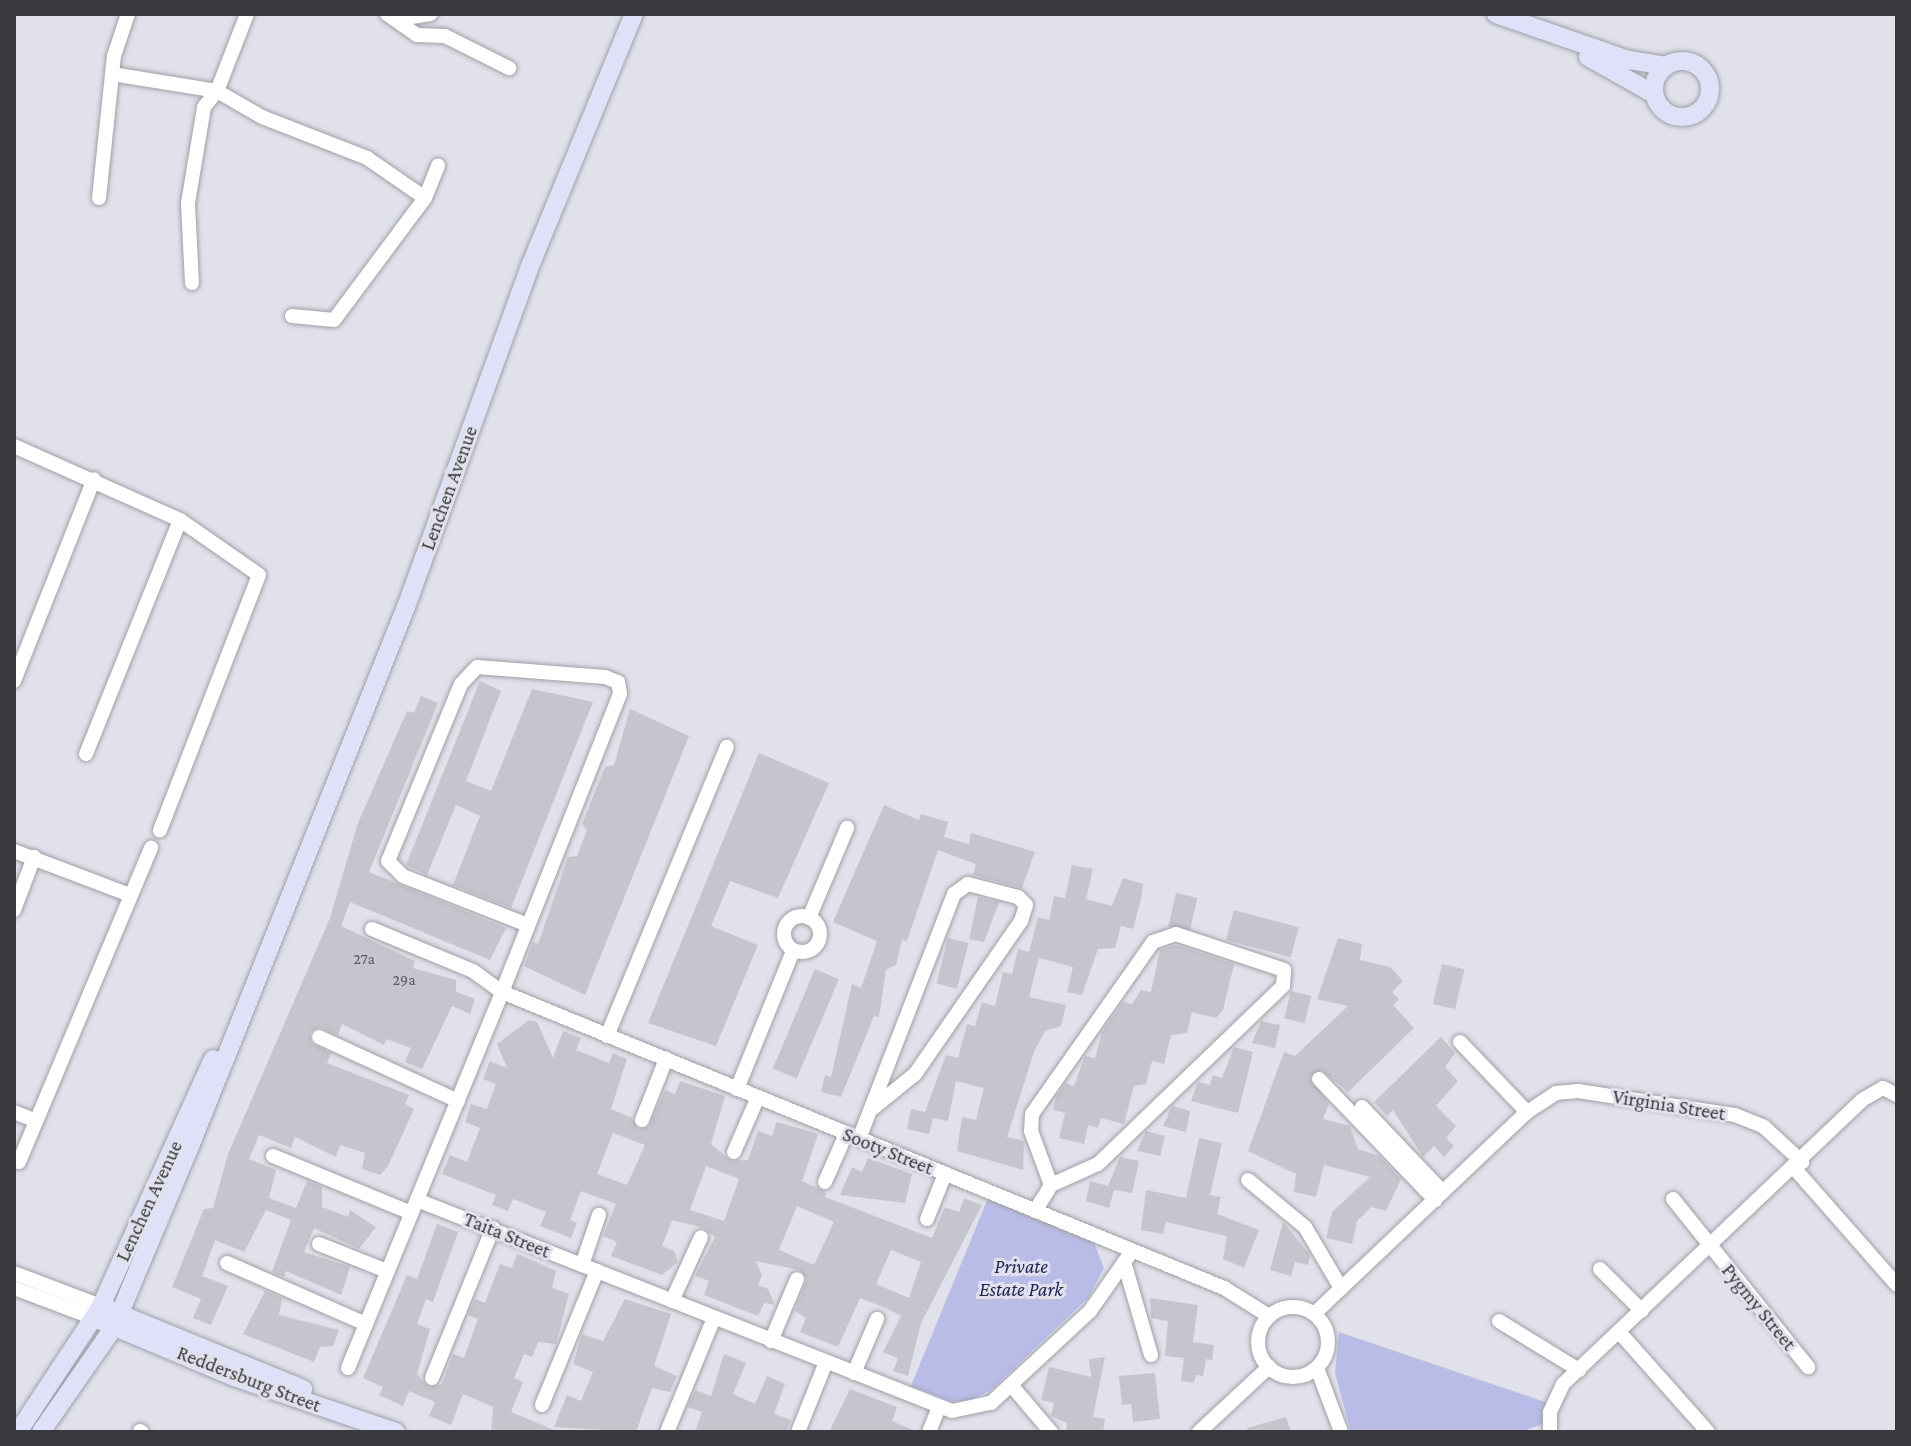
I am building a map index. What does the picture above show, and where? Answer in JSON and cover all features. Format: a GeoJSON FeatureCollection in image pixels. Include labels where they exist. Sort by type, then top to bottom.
{"type":"FeatureCollection","features":[{"type":"Feature","properties":{"kind":"main road","name":"Lenchen Avenue"},"geometry":{"type":"LineString","coordinates":[[41,1432],[117,1320],[406,607],[528,271],[634,14]]}},
{"type":"Feature","properties":{"kind":"main road"},"geometry":{"type":"LineString","coordinates":[[1496,14],[1543,33],[1654,94],[1664,111],[1680,117],[1698,112],[1709,96],[1708,77],[1695,63],[1665,66],[1543,33]]}},
{"type":"Feature","properties":{"kind":"main road"},"geometry":{"type":"LineString","coordinates":[[1654,94],[1665,66]]}},
{"type":"Feature","properties":{"kind":"main road","name":"Lenchen Avenue"},"geometry":{"type":"LineString","coordinates":[[18,1432],[98,1312],[263,960]]}},
{"type":"Feature","properties":{"kind":"main road","name":"Reddersburg Street"},"geometry":{"type":"LineString","coordinates":[[98,1312],[234,1377],[391,1430]]}},
{"type":"Feature","properties":{"kind":"street"},"geometry":{"type":"LineString","coordinates":[[99,198],[112,74],[128,14]]}},
{"type":"Feature","properties":{"kind":"street"},"geometry":{"type":"LineString","coordinates":[[192,283],[188,203],[204,107],[217,91],[247,14]]}},
{"type":"Feature","properties":{"kind":"street"},"geometry":{"type":"LineString","coordinates":[[393,17],[431,14]]}},
{"type":"Feature","properties":{"kind":"street"},"geometry":{"type":"LineString","coordinates":[[438,14],[445,36]]}},
{"type":"Feature","properties":{"kind":"street"},"geometry":{"type":"LineString","coordinates":[[393,17],[417,35],[445,36],[509,68]]}},
{"type":"Feature","properties":{"kind":"street"},"geometry":{"type":"LineString","coordinates":[[112,74],[217,91],[262,117],[367,158],[425,198]]}},
{"type":"Feature","properties":{"kind":"street"},"geometry":{"type":"LineString","coordinates":[[292,316],[334,320],[425,198],[438,165]]}},
{"type":"Feature","properties":{"kind":"street"},"geometry":{"type":"LineString","coordinates":[[14,446],[94,479],[180,520],[250,564],[259,580],[160,830]]}},
{"type":"Feature","properties":{"kind":"street"},"geometry":{"type":"LineString","coordinates":[[14,681],[94,479]]}},
{"type":"Feature","properties":{"kind":"street"},"geometry":{"type":"LineString","coordinates":[[86,754],[180,520]]}},
{"type":"Feature","properties":{"kind":"street"},"geometry":{"type":"LineString","coordinates":[[348,1368],[502,992],[621,688],[605,677],[477,667],[461,684],[388,861],[403,876],[528,925]]}},
{"type":"Feature","properties":{"kind":"street"},"geometry":{"type":"LineString","coordinates":[[607,1036],[727,747]]}},
{"type":"Feature","properties":{"kind":"street"},"geometry":{"type":"LineString","coordinates":[[809,918],[847,828]]}},
{"type":"Feature","properties":{"kind":"street"},"geometry":{"type":"LineString","coordinates":[[19,1162],[34,1120],[151,848]]}},
{"type":"Feature","properties":{"kind":"street"},"geometry":{"type":"LineString","coordinates":[[14,851],[130,895]]}},
{"type":"Feature","properties":{"kind":"street"},"geometry":{"type":"LineString","coordinates":[[14,910],[34,857]]}},
{"type":"Feature","properties":{"kind":"street"},"geometry":{"type":"LineString","coordinates":[[825,1182],[873,1108],[915,1074],[1021,921],[1026,905],[1018,897],[968,884],[954,894],[873,1108]]}},
{"type":"Feature","properties":{"kind":"street"},"geometry":{"type":"LineString","coordinates":[[737,1089],[793,951],[784,929],[792,919],[809,918]]}},
{"type":"Feature","properties":{"kind":"street"},"geometry":{"type":"LineString","coordinates":[[793,951],[816,945],[820,933],[809,918]]}},
{"type":"Feature","properties":{"kind":"street","name":"Sooty Street"},"geometry":{"type":"LineString","coordinates":[[372,929],[473,971],[502,992],[1035,1211],[1128,1257],[1232,1292],[1269,1316]]}},
{"type":"Feature","properties":{"kind":"street"},"geometry":{"type":"LineString","coordinates":[[1035,1211],[1051,1185],[1098,1164],[1283,986],[1284,970],[1176,934],[1153,942],[1032,1114],[1031,1131],[1051,1185]]}},
{"type":"Feature","properties":{"kind":"street"},"geometry":{"type":"LineString","coordinates":[[319,1037],[458,1101]]}},
{"type":"Feature","properties":{"kind":"street"},"geometry":{"type":"LineString","coordinates":[[1460,1042],[1527,1112]]}},
{"type":"Feature","properties":{"kind":"street"},"geometry":{"type":"LineString","coordinates":[[642,1120],[666,1059]]}},
{"type":"Feature","properties":{"kind":"street"},"geometry":{"type":"LineString","coordinates":[[1319,1079],[1439,1196]]}},
{"type":"Feature","properties":{"kind":"street","name":"Pygmy Street"},"geometry":{"type":"LineString","coordinates":[[1550,1432],[1558,1392],[1579,1370],[1870,1095],[1883,1088],[1897,1095]]}},
{"type":"Feature","properties":{"kind":"street","name":"Virginia Street"},"geometry":{"type":"LineString","coordinates":[[1314,1314],[1527,1112],[1556,1093],[1578,1091],[1718,1111],[1764,1127],[1798,1165]]}},
{"type":"Feature","properties":{"kind":"street"},"geometry":{"type":"LineString","coordinates":[[734,1152],[758,1097]]}},
{"type":"Feature","properties":{"kind":"street"},"geometry":{"type":"LineString","coordinates":[[1362,1107],[1439,1196]]}},
{"type":"Feature","properties":{"kind":"street"},"geometry":{"type":"LineString","coordinates":[[14,1112],[34,1120]]}},
{"type":"Feature","properties":{"kind":"street"},"geometry":{"type":"LineString","coordinates":[[273,1156],[414,1206]]}},
{"type":"Feature","properties":{"kind":"street"},"geometry":{"type":"LineString","coordinates":[[1798,1165],[1897,1285]]}},
{"type":"Feature","properties":{"kind":"street"},"geometry":{"type":"LineString","coordinates":[[927,1219],[945,1174]]}},
{"type":"Feature","properties":{"kind":"street"},"geometry":{"type":"LineString","coordinates":[[1248,1180],[1305,1227],[1341,1288]]}},
{"type":"Feature","properties":{"kind":"street"},"geometry":{"type":"LineString","coordinates":[[1673,1199],[1710,1247]]}},
{"type":"Feature","properties":{"kind":"street","name":"Taita Street"},"geometry":{"type":"LineString","coordinates":[[414,1206],[493,1228],[939,1407],[982,1408],[1011,1385],[1090,1311],[1128,1257]]}},
{"type":"Feature","properties":{"kind":"street"},"geometry":{"type":"LineString","coordinates":[[582,1265],[599,1215]]}},
{"type":"Feature","properties":{"kind":"street"},"geometry":{"type":"LineString","coordinates":[[432,1378],[493,1228]]}},
{"type":"Feature","properties":{"kind":"street"},"geometry":{"type":"LineString","coordinates":[[672,1301],[701,1237]]}},
{"type":"Feature","properties":{"kind":"street"},"geometry":{"type":"LineString","coordinates":[[319,1244],[387,1271]]}},
{"type":"Feature","properties":{"kind":"street","name":"Pygmy Street"},"geometry":{"type":"LineString","coordinates":[[1710,1247],[1808,1367]]}},
{"type":"Feature","properties":{"kind":"street"},"geometry":{"type":"LineString","coordinates":[[1128,1257],[1151,1355]]}},
{"type":"Feature","properties":{"kind":"street"},"geometry":{"type":"LineString","coordinates":[[227,1263],[366,1324]]}},
{"type":"Feature","properties":{"kind":"street"},"geometry":{"type":"LineString","coordinates":[[1600,1269],[1642,1311]]}},
{"type":"Feature","properties":{"kind":"street"},"geometry":{"type":"LineString","coordinates":[[542,1405],[597,1271]]}},
{"type":"Feature","properties":{"kind":"street"},"geometry":{"type":"LineString","coordinates":[[14,1273],[98,1312]]}},
{"type":"Feature","properties":{"kind":"street"},"geometry":{"type":"LineString","coordinates":[[771,1341],[797,1279]]}},
{"type":"Feature","properties":{"kind":"street"},"geometry":{"type":"LineString","coordinates":[[14,1288],[98,1312]]}},
{"type":"Feature","properties":{"kind":"street"},"geometry":{"type":"LineString","coordinates":[[1317,1368],[1295,1377],[1269,1367],[1258,1338],[1269,1316],[1291,1307],[1314,1314],[1327,1335],[1317,1368],[1341,1432]]}},
{"type":"Feature","properties":{"kind":"street"},"geometry":{"type":"LineString","coordinates":[[667,1432],[714,1318]]}},
{"type":"Feature","properties":{"kind":"street"},"geometry":{"type":"LineString","coordinates":[[854,1373],[877,1319]]}},
{"type":"Feature","properties":{"kind":"street"},"geometry":{"type":"LineString","coordinates":[[1499,1321],[1579,1370]]}},
{"type":"Feature","properties":{"kind":"street"},"geometry":{"type":"LineString","coordinates":[[1620,1333],[1708,1432]]}},
{"type":"Feature","properties":{"kind":"street"},"geometry":{"type":"LineString","coordinates":[[798,1432],[826,1362]]}},
{"type":"Feature","properties":{"kind":"street"},"geometry":{"type":"LineString","coordinates":[[1199,1432],[1269,1367]]}},
{"type":"Feature","properties":{"kind":"street"},"geometry":{"type":"LineString","coordinates":[[1011,1385],[1051,1432]]}},
{"type":"Feature","properties":{"kind":"street"},"geometry":{"type":"LineString","coordinates":[[929,1432],[939,1407]]}},
{"type":"Feature","properties":{"kind":"green space","name":"Private Estate Park"},"geometry":{"type":"Polygon","coordinates":[[[988,1198],[1094,1243],[1104,1268],[1088,1298],[991,1390],[969,1401],[950,1401],[911,1386],[988,1198]]]}},
{"type":"Feature","properties":{"kind":"green space"},"geometry":{"type":"Polygon","coordinates":[[[1339,1332],[1548,1403],[1543,1424],[1520,1432],[1351,1432],[1335,1373],[1339,1332]]]}},
{"type":"Feature","properties":{"kind":"building"},"geometry":{"type":"Polygon","coordinates":[[[480,681],[501,691],[466,781],[491,791],[532,689],[593,702],[511,908],[453,885],[480,816],[456,805],[427,875],[406,865],[480,681]]]}},
{"type":"Feature","properties":{"kind":"building"},"geometry":{"type":"Polygon","coordinates":[[[421,696],[438,703],[369,872],[506,928],[490,960],[350,902],[341,926],[415,961],[413,968],[456,980],[456,992],[475,999],[470,1014],[452,1006],[422,1069],[405,1062],[411,1048],[386,1039],[384,1045],[342,1024],[338,1035],[319,1027],[310,1032],[311,1043],[331,1053],[327,1063],[409,1095],[405,1104],[414,1109],[388,1166],[380,1175],[362,1169],[365,1153],[340,1145],[336,1157],[295,1137],[291,1148],[259,1135],[249,1159],[276,1170],[269,1198],[296,1208],[307,1181],[322,1187],[322,1207],[348,1217],[350,1210],[376,1227],[359,1249],[314,1228],[304,1252],[350,1267],[341,1295],[286,1271],[284,1277],[272,1272],[291,1220],[266,1210],[244,1252],[215,1240],[202,1276],[228,1286],[211,1325],[193,1318],[201,1299],[172,1287],[204,1209],[213,1208],[228,1154],[330,918],[358,823],[407,711],[414,713],[421,696]]]}},
{"type":"Feature","properties":{"kind":"building"},"geometry":{"type":"Polygon","coordinates":[[[630,709],[689,736],[585,995],[524,966],[533,942],[538,944],[568,857],[577,856],[587,830],[582,824],[605,767],[614,765],[630,709]]]}},
{"type":"Feature","properties":{"kind":"building"},"geometry":{"type":"Polygon","coordinates":[[[759,753],[829,783],[778,898],[730,881],[711,926],[758,945],[716,1046],[648,1023],[759,753]]]}},
{"type":"Feature","properties":{"kind":"building"},"geometry":{"type":"Polygon","coordinates":[[[884,805],[919,820],[921,814],[948,822],[944,837],[969,844],[971,833],[1035,852],[1022,888],[973,875],[976,864],[938,850],[907,941],[902,940],[896,965],[886,970],[879,1017],[874,1016],[841,1097],[821,1092],[825,1075],[831,1077],[852,984],[861,988],[877,941],[833,922],[884,805]]]}},
{"type":"Feature","properties":{"kind":"building"},"geometry":{"type":"Polygon","coordinates":[[[1072,865],[1093,869],[1086,899],[1112,906],[1123,878],[1143,884],[1142,895],[1133,929],[1121,926],[1115,948],[1098,949],[1082,995],[1067,992],[1073,967],[1039,958],[1029,997],[1066,1005],[1061,1026],[1045,1031],[1034,1052],[1007,1137],[1024,1141],[1023,1170],[957,1151],[962,1117],[976,1120],[984,1088],[956,1081],[948,1121],[933,1118],[929,1134],[907,1129],[911,1109],[925,1112],[946,1055],[958,1058],[967,1024],[975,1026],[982,1002],[995,1006],[1003,972],[1012,974],[1018,949],[1029,952],[1038,917],[1049,920],[1054,896],[1065,898],[1072,865]]]}},
{"type":"Feature","properties":{"kind":"building"},"geometry":{"type":"Polygon","coordinates":[[[1176,893],[1197,898],[1190,931],[1168,926],[1176,893]]]}},
{"type":"Feature","properties":{"kind":"building"},"geometry":{"type":"Polygon","coordinates":[[[978,897],[999,902],[984,942],[969,939],[978,897]]]}},
{"type":"Feature","properties":{"kind":"building"},"geometry":{"type":"Polygon","coordinates":[[[1234,910],[1299,927],[1291,957],[1226,940],[1234,910]]]}},
{"type":"Feature","properties":{"kind":"building"},"geometry":{"type":"Polygon","coordinates":[[[948,938],[968,943],[957,989],[937,984],[948,938]]]}},
{"type":"Feature","properties":{"kind":"building"},"geometry":{"type":"Polygon","coordinates":[[[1338,938],[1362,944],[1360,960],[1390,967],[1403,981],[1392,992],[1399,999],[1393,1005],[1414,1028],[1348,1092],[1322,1070],[1309,1077],[1329,1104],[1323,1119],[1350,1126],[1358,1149],[1379,1156],[1401,1179],[1386,1211],[1371,1207],[1357,1221],[1352,1244],[1326,1238],[1332,1212],[1370,1177],[1324,1165],[1316,1197],[1294,1192],[1296,1174],[1248,1151],[1284,1052],[1295,1056],[1348,1006],[1317,999],[1338,938]]]}},
{"type":"Feature","properties":{"kind":"building"},"geometry":{"type":"Polygon","coordinates":[[[1176,945],[1234,964],[1223,1010],[1216,1018],[1192,1012],[1187,1033],[1171,1035],[1164,1064],[1152,1061],[1146,1084],[1134,1086],[1124,1124],[1101,1118],[1098,1128],[1088,1125],[1084,1144],[1059,1138],[1065,1113],[1053,1110],[1056,1097],[1066,1083],[1074,1086],[1085,1056],[1095,1058],[1102,1032],[1123,1002],[1132,1004],[1141,990],[1151,992],[1160,950],[1176,945]]]}},
{"type":"Feature","properties":{"kind":"building"},"geometry":{"type":"Polygon","coordinates":[[[1442,964],[1464,969],[1455,1009],[1433,1004],[1442,964]]]}},
{"type":"Feature","properties":{"kind":"building"},"geometry":{"type":"Polygon","coordinates":[[[815,969],[839,979],[797,1079],[773,1068],[815,969]]]}},
{"type":"Feature","properties":{"kind":"building"},"geometry":{"type":"Polygon","coordinates":[[[1291,991],[1311,996],[1305,1023],[1284,1018],[1291,991]]]}},
{"type":"Feature","properties":{"kind":"building"},"geometry":{"type":"Polygon","coordinates":[[[529,1020],[537,1022],[553,1058],[563,1031],[581,1038],[576,1050],[609,1063],[613,1053],[627,1059],[611,1109],[632,1118],[638,1129],[649,1127],[665,1090],[675,1094],[680,1081],[725,1096],[711,1144],[731,1161],[748,1160],[758,1131],[772,1136],[777,1122],[818,1134],[802,1181],[826,1192],[825,1197],[932,1238],[945,1207],[959,1212],[964,1198],[982,1205],[921,1323],[908,1376],[893,1371],[898,1358],[883,1352],[901,1316],[886,1308],[860,1298],[838,1347],[800,1332],[806,1318],[795,1311],[807,1279],[800,1270],[756,1261],[762,1275],[758,1285],[768,1289],[775,1305],[764,1303],[758,1316],[704,1295],[709,1281],[695,1276],[715,1237],[704,1228],[672,1220],[662,1246],[674,1251],[678,1262],[662,1275],[611,1256],[617,1242],[603,1236],[616,1204],[581,1191],[570,1220],[577,1223],[571,1238],[540,1226],[546,1212],[513,1199],[508,1211],[492,1205],[496,1195],[442,1174],[450,1155],[467,1162],[480,1128],[465,1122],[471,1104],[487,1109],[496,1084],[483,1079],[490,1061],[507,1068],[497,1044],[529,1020]],[[613,1133],[597,1174],[627,1185],[645,1145],[613,1133]],[[706,1166],[690,1210],[724,1221],[739,1179],[706,1166]],[[797,1206],[779,1250],[814,1265],[834,1222],[797,1206]],[[891,1250],[876,1284],[909,1298],[921,1262],[891,1250]]]}},
{"type":"Feature","properties":{"kind":"building"},"geometry":{"type":"Polygon","coordinates":[[[1261,1021],[1280,1025],[1275,1048],[1252,1043],[1261,1021]]]}},
{"type":"Feature","properties":{"kind":"building"},"geometry":{"type":"Polygon","coordinates":[[[1441,1037],[1455,1053],[1445,1067],[1458,1081],[1436,1106],[1456,1126],[1446,1138],[1454,1146],[1444,1157],[1434,1146],[1423,1157],[1393,1110],[1387,1116],[1374,1102],[1441,1037]]]}},
{"type":"Feature","properties":{"kind":"building"},"geometry":{"type":"Polygon","coordinates":[[[1234,1047],[1253,1052],[1238,1113],[1191,1101],[1198,1082],[1210,1085],[1213,1075],[1222,1078],[1234,1047]]]}},
{"type":"Feature","properties":{"kind":"building"},"geometry":{"type":"Polygon","coordinates":[[[1172,1106],[1190,1111],[1186,1132],[1163,1126],[1172,1106]]]}},
{"type":"Feature","properties":{"kind":"building"},"geometry":{"type":"Polygon","coordinates":[[[1146,1131],[1165,1136],[1160,1156],[1137,1151],[1146,1131]]]}},
{"type":"Feature","properties":{"kind":"building"},"geometry":{"type":"Polygon","coordinates":[[[1199,1138],[1222,1143],[1210,1195],[1221,1197],[1217,1214],[1259,1230],[1244,1268],[1223,1259],[1227,1236],[1166,1222],[1163,1234],[1141,1230],[1146,1190],[1186,1198],[1199,1138]]]}},
{"type":"Feature","properties":{"kind":"building"},"geometry":{"type":"Polygon","coordinates":[[[1120,1157],[1139,1161],[1132,1193],[1114,1190],[1109,1208],[1086,1201],[1090,1181],[1108,1186],[1120,1157]]]}},
{"type":"Feature","properties":{"kind":"building"},"geometry":{"type":"Polygon","coordinates":[[[868,1158],[912,1174],[905,1203],[840,1195],[852,1167],[862,1172],[868,1158]]]}},
{"type":"Feature","properties":{"kind":"building"},"geometry":{"type":"Polygon","coordinates":[[[1283,1222],[1310,1255],[1308,1265],[1295,1262],[1291,1276],[1270,1270],[1283,1222]]]}},
{"type":"Feature","properties":{"kind":"building"},"geometry":{"type":"Polygon","coordinates":[[[437,1224],[458,1232],[433,1302],[426,1299],[417,1324],[430,1329],[417,1374],[428,1387],[442,1384],[453,1354],[464,1358],[478,1319],[468,1315],[475,1299],[485,1303],[500,1264],[512,1268],[517,1254],[556,1271],[552,1288],[569,1294],[556,1344],[538,1342],[532,1357],[524,1354],[514,1378],[523,1382],[511,1412],[559,1432],[491,1432],[493,1407],[463,1394],[451,1425],[429,1416],[435,1402],[409,1391],[403,1406],[379,1395],[383,1387],[363,1378],[407,1275],[417,1279],[437,1224]]]}},
{"type":"Feature","properties":{"kind":"building"},"geometry":{"type":"Polygon","coordinates":[[[265,1291],[282,1298],[279,1315],[339,1330],[333,1346],[320,1347],[314,1362],[243,1334],[265,1291]]]}},
{"type":"Feature","properties":{"kind":"building"},"geometry":{"type":"Polygon","coordinates":[[[1150,1298],[1198,1305],[1193,1342],[1214,1345],[1212,1360],[1206,1359],[1203,1376],[1196,1375],[1194,1383],[1181,1381],[1184,1358],[1165,1356],[1168,1321],[1151,1318],[1150,1298]]]}},
{"type":"Feature","properties":{"kind":"building"},"geometry":{"type":"Polygon","coordinates":[[[625,1299],[671,1314],[654,1366],[677,1376],[670,1392],[652,1388],[636,1432],[554,1427],[567,1395],[581,1401],[593,1372],[573,1364],[582,1334],[603,1341],[625,1299]]]}},
{"type":"Feature","properties":{"kind":"building"},"geometry":{"type":"Polygon","coordinates":[[[724,1354],[746,1363],[733,1394],[755,1404],[767,1376],[785,1384],[774,1414],[791,1420],[786,1432],[695,1432],[702,1412],[688,1407],[695,1390],[711,1396],[724,1354]]]}},
{"type":"Feature","properties":{"kind":"building"},"geometry":{"type":"Polygon","coordinates":[[[1105,1357],[1093,1417],[1105,1419],[1103,1432],[1066,1432],[1067,1423],[1051,1416],[1054,1403],[1041,1400],[1049,1367],[1091,1377],[1089,1359],[1105,1357]]]}},
{"type":"Feature","properties":{"kind":"building"},"geometry":{"type":"Polygon","coordinates":[[[1155,1373],[1160,1419],[1133,1422],[1131,1404],[1122,1405],[1119,1376],[1155,1373]]]}},
{"type":"Feature","properties":{"kind":"building"},"geometry":{"type":"Polygon","coordinates":[[[850,1389],[897,1407],[892,1421],[918,1432],[829,1432],[850,1389]]]}},
{"type":"Feature","properties":{"kind":"building"},"geometry":{"type":"Polygon","coordinates":[[[1286,1417],[1291,1432],[1248,1432],[1247,1428],[1286,1417]]]}}]}
